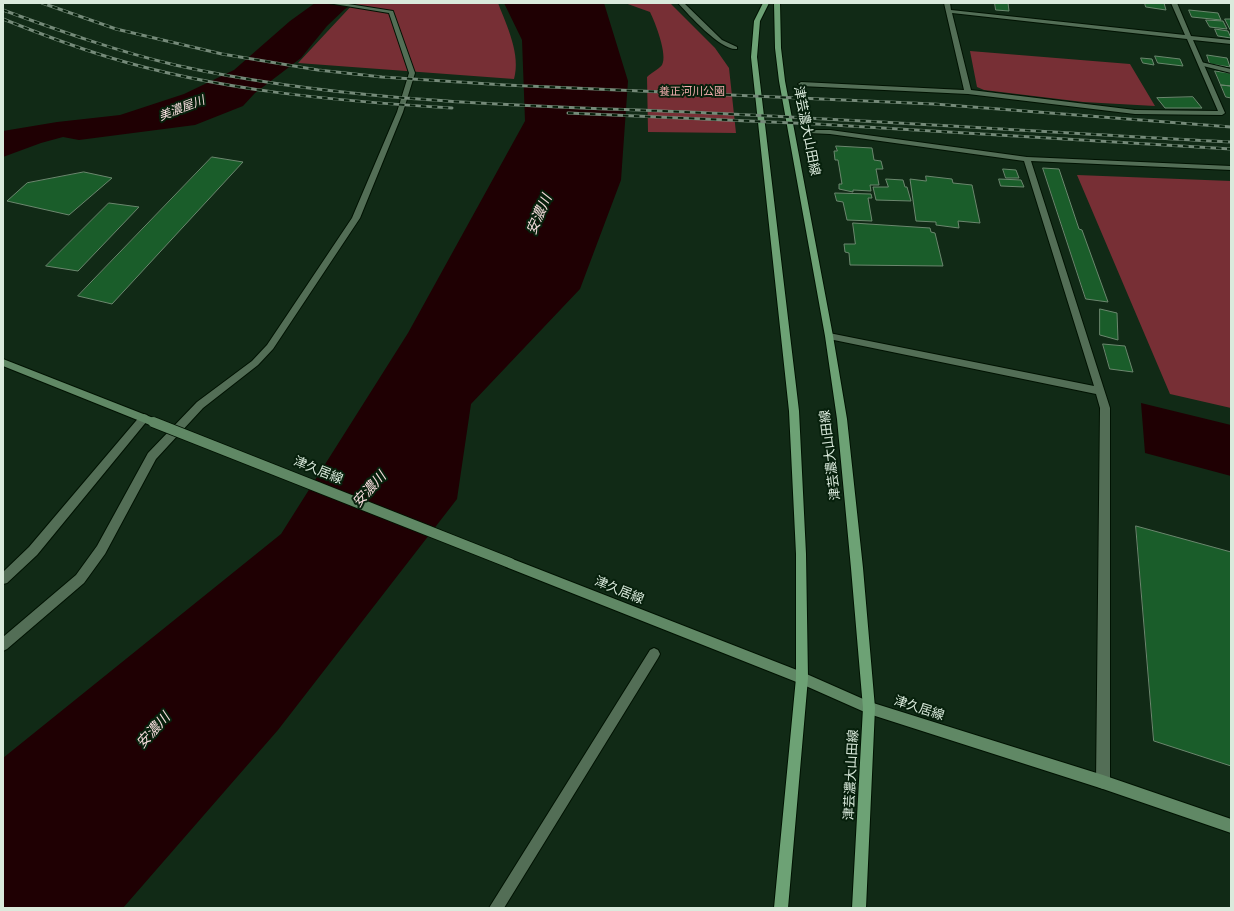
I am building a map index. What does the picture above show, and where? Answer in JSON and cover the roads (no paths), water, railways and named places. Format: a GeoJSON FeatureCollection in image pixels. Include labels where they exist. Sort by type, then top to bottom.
{"type":"FeatureCollection","features":[{"type":"Feature","properties":{"kind":"main road"},"geometry":{"type":"LineString","coordinates":[[766,3],[763,6],[756,28],[754,57],[794,411],[801,554],[802,678],[782,908]]}},
{"type":"Feature","properties":{"kind":"main road","name":"津芸濃大山田線"},"geometry":{"type":"LineString","coordinates":[[777,3],[778,48],[782,81],[829,336],[847,466],[857,568],[869,708],[859,908]]}},
{"type":"Feature","properties":{"kind":"main road","name":"津久居線"},"geometry":{"type":"LineString","coordinates":[[3,362],[802,678],[869,708],[1103,782],[1231,826]]}},
{"type":"Feature","properties":{"kind":"street"},"geometry":{"type":"LineString","coordinates":[[3,645],[80,579],[101,550],[152,456],[200,405],[254,363],[270,346],[356,218],[400,112],[412,73],[391,12],[331,3]]}},
{"type":"Feature","properties":{"kind":"street"},"geometry":{"type":"LineString","coordinates":[[681,3],[720,41],[735,48]]}},
{"type":"Feature","properties":{"kind":"street"},"geometry":{"type":"LineString","coordinates":[[947,3],[968,92]]}},
{"type":"Feature","properties":{"kind":"street"},"geometry":{"type":"LineString","coordinates":[[1174,3],[1222,113]]}},
{"type":"Feature","properties":{"kind":"street"},"geometry":{"type":"LineString","coordinates":[[949,11],[1231,42]]}},
{"type":"Feature","properties":{"kind":"street"},"geometry":{"type":"LineString","coordinates":[[1200,64],[1231,71]]}},
{"type":"Feature","properties":{"kind":"street"},"geometry":{"type":"LineString","coordinates":[[802,84],[968,92],[1135,112],[1231,113]]}},
{"type":"Feature","properties":{"kind":"street"},"geometry":{"type":"LineString","coordinates":[[810,132],[830,132],[1027,159],[1231,168]]}},
{"type":"Feature","properties":{"kind":"street"},"geometry":{"type":"LineString","coordinates":[[1027,159],[1105,408],[1103,782]]}},
{"type":"Feature","properties":{"kind":"street"},"geometry":{"type":"LineString","coordinates":[[829,336],[1099,391]]}},
{"type":"Feature","properties":{"kind":"street"},"geometry":{"type":"LineString","coordinates":[[3,578],[33,551],[149,420]]}},
{"type":"Feature","properties":{"kind":"street"},"geometry":{"type":"LineString","coordinates":[[496,908],[654,654]]}},
{"type":"Feature","properties":{"kind":"water","name":"美濃屋川"},"geometry":{"type":"Polygon","coordinates":[[[315,3],[354,3],[345,9],[327,26],[301,58],[255,93],[243,106],[195,125],[79,140],[63,137],[41,143],[3,157],[3,131],[57,122],[120,115],[184,94],[234,70],[290,21],[315,3]]]}},
{"type":"Feature","properties":{"kind":"water","name":"安濃川"},"geometry":{"type":"Polygon","coordinates":[[[504,3],[604,3],[628,81],[621,180],[580,289],[471,404],[457,499],[278,730],[123,908],[3,908],[3,758],[281,534],[408,333],[525,121],[522,40],[504,3]]]}},
{"type":"Feature","properties":{"kind":"water"},"geometry":{"type":"Polygon","coordinates":[[[1141,403],[1231,425],[1231,476],[1145,453],[1141,403]]]}},
{"type":"Feature","properties":{"kind":"railway"},"geometry":{"type":"LineString","coordinates":[[42,3],[116,29],[222,54],[318,70],[382,77],[505,85],[934,104],[1231,127]]}},
{"type":"Feature","properties":{"kind":"railway"},"geometry":{"type":"LineString","coordinates":[[3,10],[110,47],[175,65],[241,78],[307,88],[440,101],[507,105],[774,116],[1231,142]]}},
{"type":"Feature","properties":{"kind":"railway"},"geometry":{"type":"LineString","coordinates":[[3,19],[108,57],[150,69],[192,78],[278,93],[365,102],[452,108]]}},
{"type":"Feature","properties":{"kind":"railway"},"geometry":{"type":"LineString","coordinates":[[568,113],[816,124],[1231,149]]}},
{"type":"Feature","properties":{"kind":"park label","name":"養正河川公園"},"geometry":{"type":"Point","coordinates":[692,92]}}]}
